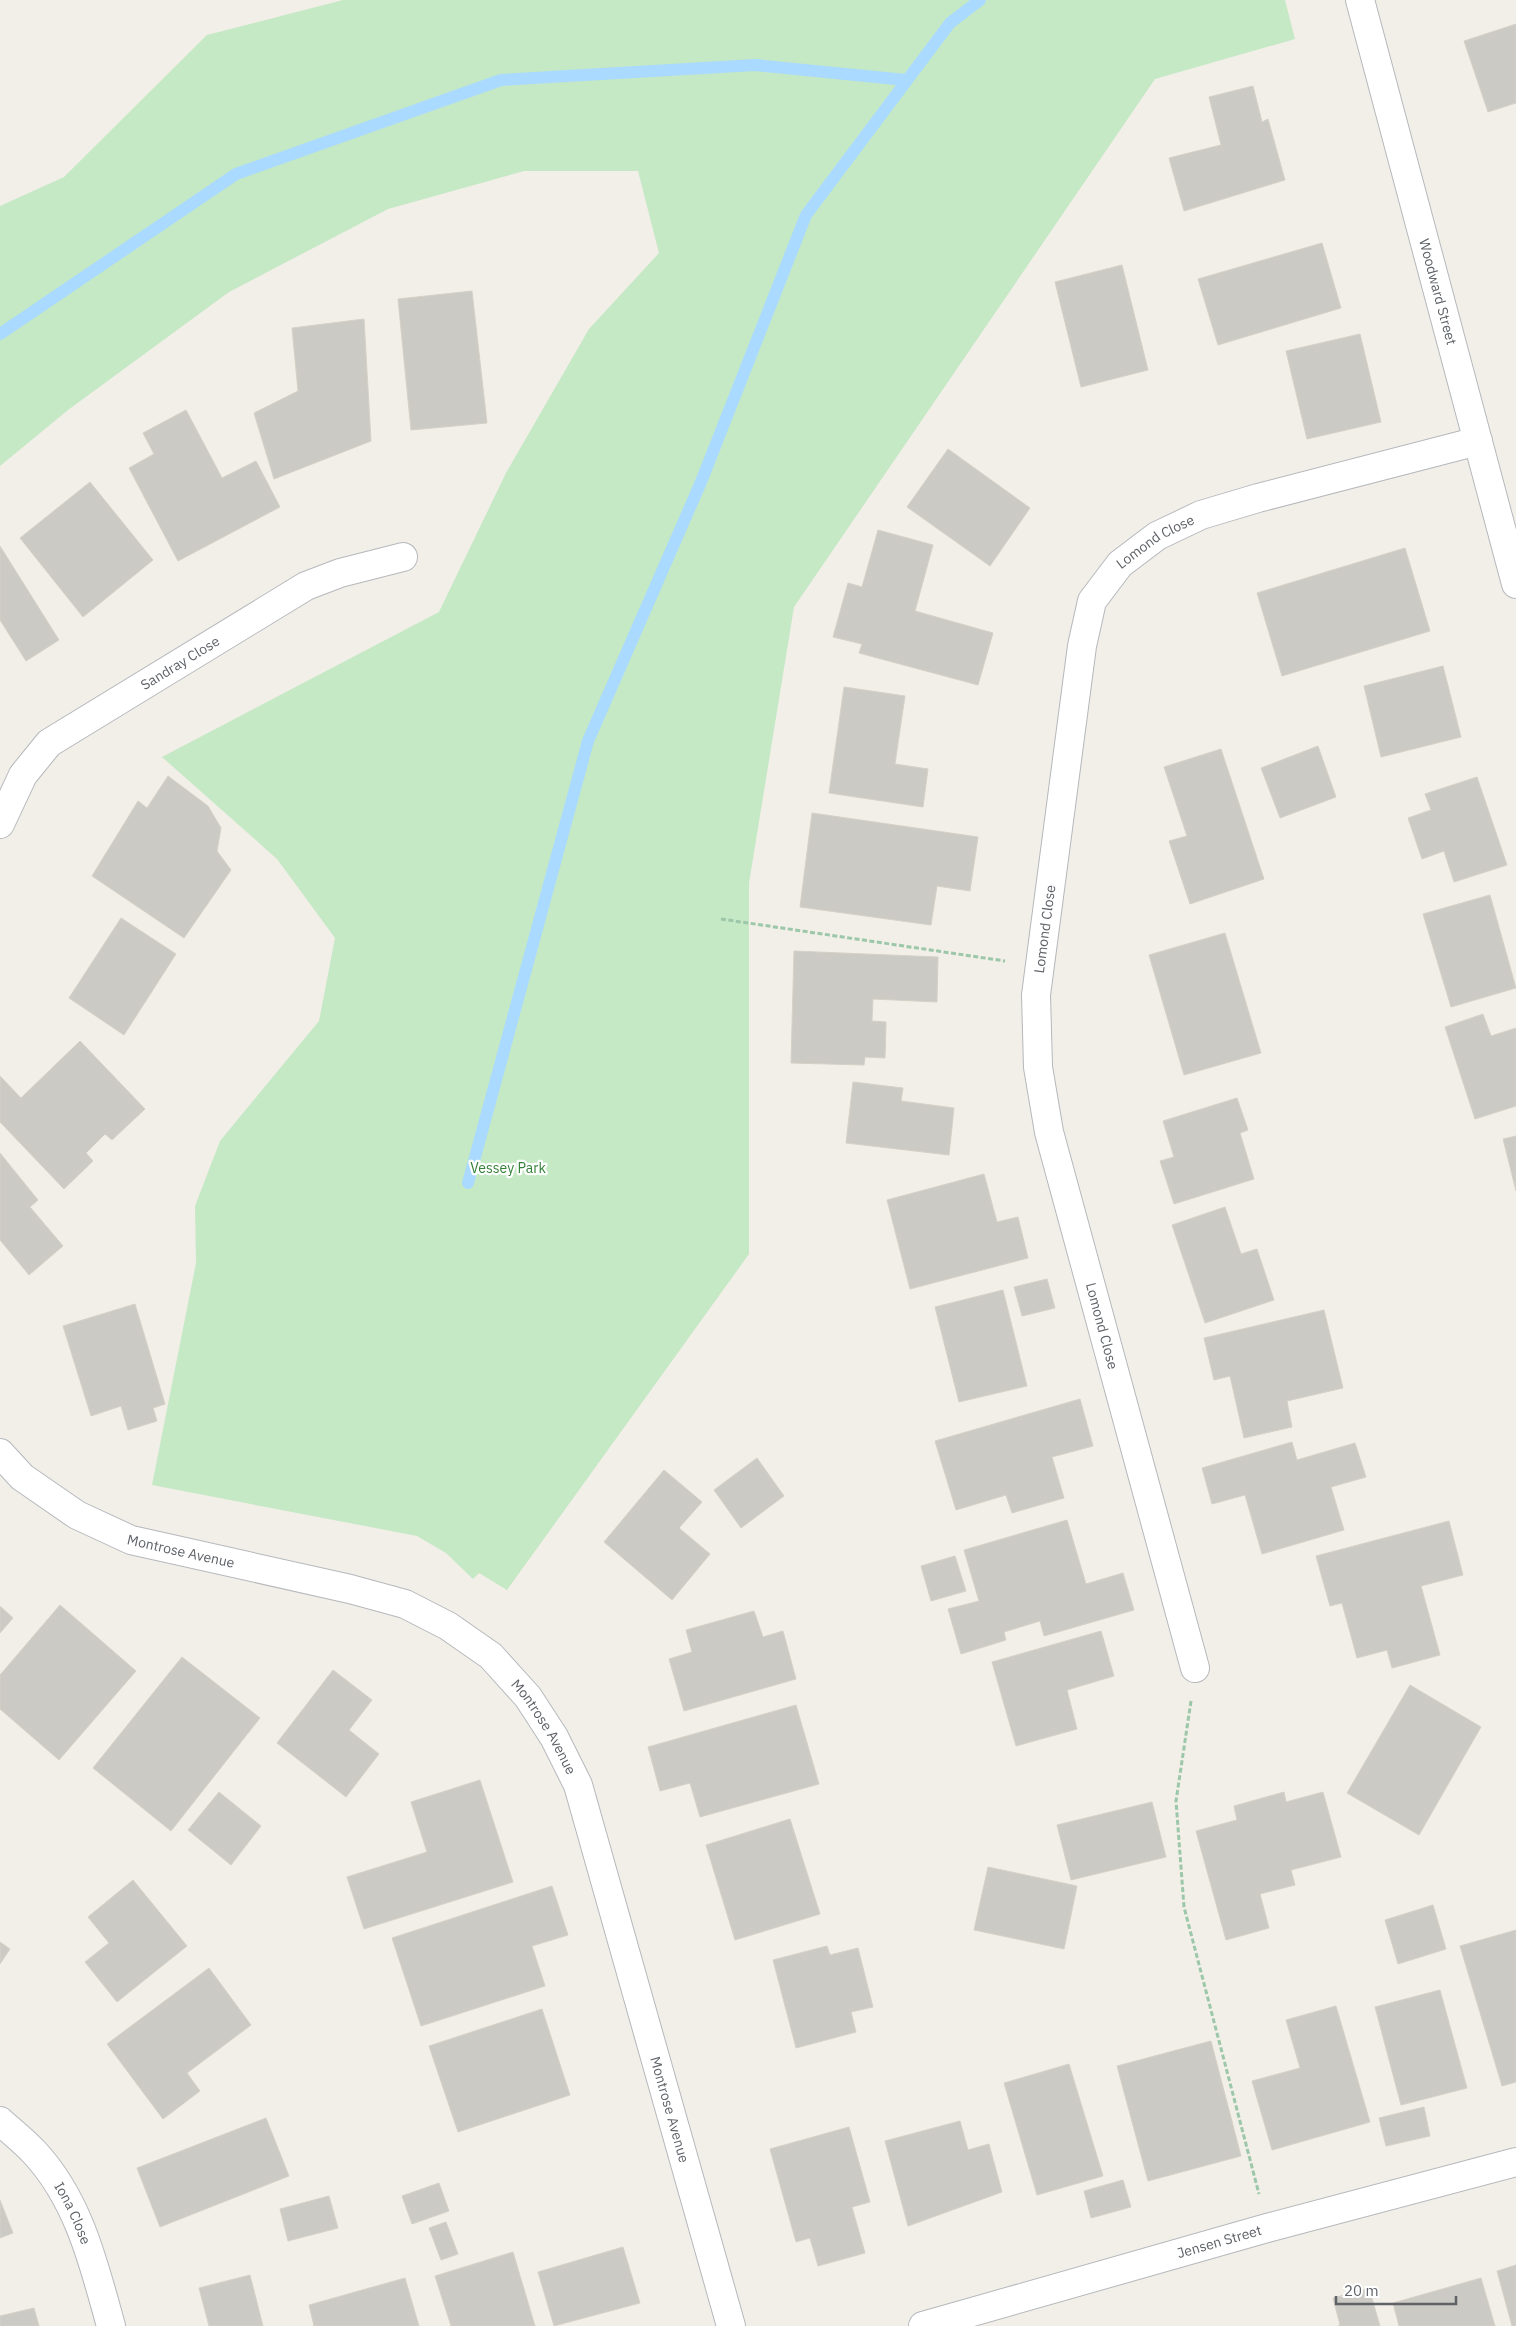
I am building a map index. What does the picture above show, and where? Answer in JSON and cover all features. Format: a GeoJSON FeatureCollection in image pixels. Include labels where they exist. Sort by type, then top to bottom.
{"type":"FeatureCollection","features":[{"type":"Feature","properties":{"kind":"street","name":"Woodward Street"},"geometry":{"type":"LineString","coordinates":[[1360,0],[1516,584]]}},
{"type":"Feature","properties":{"kind":"street","name":"Lomond Close"},"geometry":{"type":"LineString","coordinates":[[1195,1668],[1049,1132],[1038,1067],[1036,996],[1082,646],[1092,601],[1120,564],[1157,536],[1201,515],[1258,498],[1478,441]]}},
{"type":"Feature","properties":{"kind":"street","name":"Sandray Close"},"geometry":{"type":"LineString","coordinates":[[0,824],[23,775],[50,743],[306,586],[340,573],[403,557]]}},
{"type":"Feature","properties":{"kind":"street","name":"Montrose Avenue"},"geometry":{"type":"LineString","coordinates":[[0,1453],[22,1476],[77,1516],[131,1540],[350,1589],[405,1604],[448,1626],[491,1656],[528,1697],[554,1737],[578,1785],[731,2326]]}},
{"type":"Feature","properties":{"kind":"street","name":"Iona Close"},"geometry":{"type":"LineString","coordinates":[[0,2121],[35,2152],[67,2197],[86,2239],[111,2326]]}},
{"type":"Feature","properties":{"kind":"street","name":"Jensen Street"},"geometry":{"type":"LineString","coordinates":[[924,2326],[1268,2228],[1516,2162]]}},
{"type":"Feature","properties":{"kind":"path"},"geometry":{"type":"LineString","coordinates":[[721,919],[1040,966]]}},
{"type":"Feature","properties":{"kind":"path"},"geometry":{"type":"LineString","coordinates":[[1195,1668],[1176,1801],[1184,1907],[1268,2228]]}},
{"type":"Feature","properties":{"kind":"green space","name":"Vessey Park"},"geometry":{"type":"Polygon","coordinates":[[[343,0],[1285,0],[1295,39],[1155,79],[794,607],[749,883],[749,1254],[507,1590],[479,1573],[473,1579],[446,1553],[417,1536],[152,1485],[196,1263],[195,1206],[220,1141],[319,1021],[335,938],[277,859],[162,757],[439,612],[506,473],[589,329],[659,253],[638,171],[524,171],[388,209],[229,292],[68,410],[0,466],[0,206],[64,177],[207,35],[343,0]]]}},
{"type":"Feature","properties":{"kind":"building"},"geometry":{"type":"Polygon","coordinates":[[[1516,24],[1516,103],[1488,112],[1464,41],[1516,24]]]}},
{"type":"Feature","properties":{"kind":"building"},"geometry":{"type":"Polygon","coordinates":[[[1253,86],[1262,122],[1268,119],[1285,180],[1184,211],[1169,158],[1221,145],[1209,97],[1253,86]]]}},
{"type":"Feature","properties":{"kind":"building"},"geometry":{"type":"Polygon","coordinates":[[[1322,243],[1341,308],[1218,345],[1198,279],[1322,243]]]}},
{"type":"Feature","properties":{"kind":"building"},"geometry":{"type":"Polygon","coordinates":[[[1122,265],[1148,370],[1081,387],[1055,282],[1122,265]]]}},
{"type":"Feature","properties":{"kind":"building"},"geometry":{"type":"Polygon","coordinates":[[[472,291],[487,423],[411,430],[398,299],[472,291]]]}},
{"type":"Feature","properties":{"kind":"building"},"geometry":{"type":"Polygon","coordinates":[[[364,319],[371,441],[274,479],[254,413],[298,391],[292,328],[364,319]]]}},
{"type":"Feature","properties":{"kind":"building"},"geometry":{"type":"Polygon","coordinates":[[[1360,334],[1381,422],[1307,439],[1286,351],[1360,334]]]}},
{"type":"Feature","properties":{"kind":"building"},"geometry":{"type":"Polygon","coordinates":[[[186,410],[222,478],[256,461],[280,507],[178,561],[129,468],[154,454],[143,433],[186,410]]]}},
{"type":"Feature","properties":{"kind":"building"},"geometry":{"type":"Polygon","coordinates":[[[948,449],[1030,508],[990,566],[907,507],[948,449]]]}},
{"type":"Feature","properties":{"kind":"building"},"geometry":{"type":"Polygon","coordinates":[[[90,482],[153,560],[83,617],[20,538],[90,482]]]}},
{"type":"Feature","properties":{"kind":"building"},"geometry":{"type":"Polygon","coordinates":[[[878,530],[933,545],[915,611],[993,633],[978,685],[859,653],[862,644],[833,637],[848,583],[862,587],[878,530]]]}},
{"type":"Feature","properties":{"kind":"building"},"geometry":{"type":"Polygon","coordinates":[[[0,546],[59,640],[26,661],[0,620],[0,546]]]}},
{"type":"Feature","properties":{"kind":"building"},"geometry":{"type":"Polygon","coordinates":[[[1405,548],[1430,631],[1282,676],[1257,593],[1405,548]]]}},
{"type":"Feature","properties":{"kind":"building"},"geometry":{"type":"Polygon","coordinates":[[[1443,666],[1461,737],[1381,757],[1364,686],[1443,666]]]}},
{"type":"Feature","properties":{"kind":"building"},"geometry":{"type":"Polygon","coordinates":[[[844,687],[905,696],[895,764],[928,769],[923,807],[829,793],[844,687]]]}},
{"type":"Feature","properties":{"kind":"building"},"geometry":{"type":"Polygon","coordinates":[[[1318,746],[1336,797],[1280,818],[1261,768],[1318,746]]]}},
{"type":"Feature","properties":{"kind":"building"},"geometry":{"type":"Polygon","coordinates":[[[1221,749],[1264,879],[1190,904],[1169,841],[1187,836],[1164,767],[1221,749]]]}},
{"type":"Feature","properties":{"kind":"building"},"geometry":{"type":"Polygon","coordinates":[[[168,776],[208,806],[221,828],[217,851],[231,870],[184,938],[92,876],[138,801],[147,808],[168,776]]]}},
{"type":"Feature","properties":{"kind":"building"},"geometry":{"type":"Polygon","coordinates":[[[1477,777],[1507,865],[1454,882],[1444,851],[1422,859],[1408,818],[1431,810],[1425,794],[1477,777]]]}},
{"type":"Feature","properties":{"kind":"building"},"geometry":{"type":"Polygon","coordinates":[[[812,813],[978,837],[970,891],[937,886],[931,925],[800,907],[812,813]]]}},
{"type":"Feature","properties":{"kind":"building"},"geometry":{"type":"Polygon","coordinates":[[[1490,895],[1516,988],[1451,1007],[1423,914],[1490,895]]]}},
{"type":"Feature","properties":{"kind":"building"},"geometry":{"type":"Polygon","coordinates":[[[121,918],[176,954],[124,1035],[69,998],[121,918]]]}},
{"type":"Feature","properties":{"kind":"building"},"geometry":{"type":"Polygon","coordinates":[[[1225,933],[1261,1053],[1184,1075],[1149,955],[1225,933]]]}},
{"type":"Feature","properties":{"kind":"building"},"geometry":{"type":"Polygon","coordinates":[[[794,951],[938,957],[937,1002],[873,999],[872,1021],[886,1022],[885,1058],[865,1057],[864,1065],[791,1063],[794,951]]]}},
{"type":"Feature","properties":{"kind":"building"},"geometry":{"type":"Polygon","coordinates":[[[1483,1014],[1491,1036],[1516,1028],[1516,1106],[1475,1119],[1445,1027],[1483,1014]]]}},
{"type":"Feature","properties":{"kind":"building"},"geometry":{"type":"Polygon","coordinates":[[[80,1041],[145,1109],[112,1140],[105,1134],[86,1153],[93,1161],[64,1189],[0,1122],[0,1076],[21,1098],[80,1041]]]}},
{"type":"Feature","properties":{"kind":"building"},"geometry":{"type":"Polygon","coordinates":[[[853,1082],[903,1088],[901,1101],[954,1108],[949,1155],[846,1143],[853,1082]]]}},
{"type":"Feature","properties":{"kind":"building"},"geometry":{"type":"Polygon","coordinates":[[[1237,1098],[1248,1130],[1240,1133],[1254,1179],[1174,1204],[1160,1161],[1174,1157],[1163,1121],[1237,1098]]]}},
{"type":"Feature","properties":{"kind":"building"},"geometry":{"type":"Polygon","coordinates":[[[1516,1136],[1516,1191],[1503,1139],[1516,1136]]]}},
{"type":"Feature","properties":{"kind":"building"},"geometry":{"type":"Polygon","coordinates":[[[0,1153],[38,1200],[30,1207],[63,1246],[29,1275],[0,1240],[0,1153]]]}},
{"type":"Feature","properties":{"kind":"building"},"geometry":{"type":"Polygon","coordinates":[[[984,1174],[997,1222],[1018,1217],[1028,1258],[910,1289],[887,1200],[984,1174]]]}},
{"type":"Feature","properties":{"kind":"building"},"geometry":{"type":"Polygon","coordinates":[[[1225,1207],[1241,1254],[1257,1249],[1274,1300],[1205,1323],[1172,1225],[1225,1207]]]}},
{"type":"Feature","properties":{"kind":"building"},"geometry":{"type":"Polygon","coordinates":[[[1047,1279],[1055,1308],[1022,1316],[1014,1287],[1047,1279]]]}},
{"type":"Feature","properties":{"kind":"building"},"geometry":{"type":"Polygon","coordinates":[[[1003,1290],[1027,1386],[959,1402],[935,1307],[1003,1290]]]}},
{"type":"Feature","properties":{"kind":"building"},"geometry":{"type":"Polygon","coordinates":[[[135,1304],[165,1404],[153,1408],[157,1421],[128,1430],[121,1406],[91,1416],[63,1326],[135,1304]]]}},
{"type":"Feature","properties":{"kind":"building"},"geometry":{"type":"Polygon","coordinates":[[[1324,1310],[1343,1388],[1287,1401],[1292,1427],[1244,1438],[1230,1376],[1214,1380],[1204,1338],[1324,1310]]]}},
{"type":"Feature","properties":{"kind":"building"},"geometry":{"type":"Polygon","coordinates":[[[1080,1399],[1093,1446],[1052,1457],[1064,1498],[1012,1513],[1006,1495],[956,1510],[935,1441],[1080,1399]]]}},
{"type":"Feature","properties":{"kind":"building"},"geometry":{"type":"Polygon","coordinates":[[[1292,1442],[1297,1460],[1355,1443],[1366,1477],[1331,1487],[1344,1530],[1262,1554],[1245,1495],[1212,1504],[1202,1468],[1292,1442]]]}},
{"type":"Feature","properties":{"kind":"building"},"geometry":{"type":"Polygon","coordinates":[[[757,1458],[784,1496],[741,1528],[714,1490],[757,1458]]]}},
{"type":"Feature","properties":{"kind":"building"},"geometry":{"type":"Polygon","coordinates":[[[664,1470],[702,1502],[679,1528],[710,1554],[672,1600],[604,1542],[664,1470]]]}},
{"type":"Feature","properties":{"kind":"building"},"geometry":{"type":"Polygon","coordinates":[[[1067,1520],[1086,1584],[1123,1573],[1134,1610],[1044,1636],[1040,1621],[1004,1632],[1006,1640],[961,1654],[948,1609],[979,1601],[964,1550],[1067,1520]]]}},
{"type":"Feature","properties":{"kind":"building"},"geometry":{"type":"Polygon","coordinates":[[[1449,1521],[1463,1575],[1421,1586],[1440,1655],[1392,1668],[1387,1650],[1357,1658],[1342,1603],[1330,1606],[1316,1556],[1449,1521]]]}},
{"type":"Feature","properties":{"kind":"building"},"geometry":{"type":"Polygon","coordinates":[[[955,1556],[966,1591],[931,1601],[921,1566],[955,1556]]]}},
{"type":"Feature","properties":{"kind":"building"},"geometry":{"type":"Polygon","coordinates":[[[60,1605],[136,1671],[59,1760],[0,1709],[0,1675],[60,1605]]]}},
{"type":"Feature","properties":{"kind":"building"},"geometry":{"type":"Polygon","coordinates":[[[0,1606],[13,1618],[0,1633],[0,1606]]]}},
{"type":"Feature","properties":{"kind":"building"},"geometry":{"type":"Polygon","coordinates":[[[754,1611],[763,1637],[783,1631],[796,1679],[684,1711],[669,1659],[692,1652],[686,1630],[754,1611]]]}},
{"type":"Feature","properties":{"kind":"building"},"geometry":{"type":"Polygon","coordinates":[[[1101,1631],[1114,1676],[1067,1690],[1077,1729],[1016,1746],[992,1662],[1101,1631]]]}},
{"type":"Feature","properties":{"kind":"building"},"geometry":{"type":"Polygon","coordinates":[[[182,1657],[260,1718],[171,1831],[93,1768],[182,1657]]]}},
{"type":"Feature","properties":{"kind":"building"},"geometry":{"type":"Polygon","coordinates":[[[333,1670],[372,1700],[349,1730],[379,1754],[346,1797],[277,1743],[333,1670]]]}},
{"type":"Feature","properties":{"kind":"building"},"geometry":{"type":"Polygon","coordinates":[[[1410,1685],[1481,1727],[1419,1835],[1347,1793],[1410,1685]]]}},
{"type":"Feature","properties":{"kind":"building"},"geometry":{"type":"Polygon","coordinates":[[[796,1705],[819,1784],[700,1817],[690,1783],[660,1791],[648,1747],[796,1705]]]}},
{"type":"Feature","properties":{"kind":"building"},"geometry":{"type":"Polygon","coordinates":[[[480,1780],[513,1882],[364,1929],[347,1877],[427,1852],[411,1802],[480,1780]]]}},
{"type":"Feature","properties":{"kind":"building"},"geometry":{"type":"Polygon","coordinates":[[[219,1792],[261,1826],[231,1865],[188,1830],[219,1792]]]}},
{"type":"Feature","properties":{"kind":"building"},"geometry":{"type":"Polygon","coordinates":[[[1284,1792],[1286,1802],[1323,1792],[1341,1857],[1291,1870],[1295,1885],[1260,1894],[1269,1928],[1226,1940],[1196,1831],[1237,1820],[1234,1806],[1284,1792]]]}},
{"type":"Feature","properties":{"kind":"building"},"geometry":{"type":"Polygon","coordinates":[[[1152,1802],[1166,1857],[1071,1880],[1057,1825],[1152,1802]]]}},
{"type":"Feature","properties":{"kind":"building"},"geometry":{"type":"Polygon","coordinates":[[[790,1819],[820,1914],[735,1940],[706,1845],[790,1819]]]}},
{"type":"Feature","properties":{"kind":"building"},"geometry":{"type":"Polygon","coordinates":[[[988,1867],[1077,1886],[1064,1949],[974,1930],[988,1867]]]}},
{"type":"Feature","properties":{"kind":"building"},"geometry":{"type":"Polygon","coordinates":[[[133,1880],[187,1946],[117,2002],[85,1962],[109,1943],[88,1917],[133,1880]]]}},
{"type":"Feature","properties":{"kind":"building"},"geometry":{"type":"Polygon","coordinates":[[[552,1886],[568,1935],[532,1946],[545,1986],[421,2026],[392,1938],[552,1886]]]}},
{"type":"Feature","properties":{"kind":"building"},"geometry":{"type":"Polygon","coordinates":[[[1433,1905],[1446,1949],[1398,1964],[1385,1920],[1433,1905]]]}},
{"type":"Feature","properties":{"kind":"building"},"geometry":{"type":"Polygon","coordinates":[[[1516,1930],[1516,2082],[1502,2086],[1460,1946],[1516,1930]]]}},
{"type":"Feature","properties":{"kind":"building"},"geometry":{"type":"Polygon","coordinates":[[[0,1942],[10,1949],[0,1964],[0,1942]]]}},
{"type":"Feature","properties":{"kind":"building"},"geometry":{"type":"Polygon","coordinates":[[[827,1946],[830,1955],[858,1948],[873,2007],[851,2012],[856,2032],[796,2048],[773,1960],[827,1946]]]}},
{"type":"Feature","properties":{"kind":"building"},"geometry":{"type":"Polygon","coordinates":[[[209,1968],[251,2025],[187,2073],[200,2091],[163,2119],[107,2044],[209,1968]]]}},
{"type":"Feature","properties":{"kind":"building"},"geometry":{"type":"Polygon","coordinates":[[[1440,1990],[1467,2088],[1401,2105],[1375,2007],[1440,1990]]]}},
{"type":"Feature","properties":{"kind":"building"},"geometry":{"type":"Polygon","coordinates":[[[1336,2006],[1370,2122],[1272,2150],[1252,2081],[1300,2068],[1286,2020],[1336,2006]]]}},
{"type":"Feature","properties":{"kind":"building"},"geometry":{"type":"Polygon","coordinates":[[[542,2009],[570,2095],[458,2132],[429,2046],[542,2009]]]}},
{"type":"Feature","properties":{"kind":"building"},"geometry":{"type":"Polygon","coordinates":[[[1211,2041],[1241,2156],[1148,2181],[1117,2066],[1211,2041]]]}},
{"type":"Feature","properties":{"kind":"building"},"geometry":{"type":"Polygon","coordinates":[[[1069,2064],[1103,2176],[1037,2195],[1004,2083],[1069,2064]]]}},
{"type":"Feature","properties":{"kind":"building"},"geometry":{"type":"Polygon","coordinates":[[[1424,2107],[1430,2136],[1386,2146],[1379,2118],[1424,2107]]]}},
{"type":"Feature","properties":{"kind":"building"},"geometry":{"type":"Polygon","coordinates":[[[266,2118],[289,2176],[160,2227],[137,2168],[266,2118]]]}},
{"type":"Feature","properties":{"kind":"building"},"geometry":{"type":"Polygon","coordinates":[[[960,2121],[968,2150],[989,2144],[1002,2192],[908,2226],[885,2141],[960,2121]]]}},
{"type":"Feature","properties":{"kind":"building"},"geometry":{"type":"Polygon","coordinates":[[[849,2127],[870,2202],[852,2207],[865,2253],[818,2266],[810,2238],[796,2242],[770,2149],[849,2127]]]}},
{"type":"Feature","properties":{"kind":"building"},"geometry":{"type":"Polygon","coordinates":[[[1123,2180],[1131,2207],[1091,2218],[1084,2191],[1123,2180]]]}},
{"type":"Feature","properties":{"kind":"building"},"geometry":{"type":"Polygon","coordinates":[[[439,2183],[449,2211],[412,2224],[402,2196],[439,2183]]]}},
{"type":"Feature","properties":{"kind":"building"},"geometry":{"type":"Polygon","coordinates":[[[329,2196],[338,2228],[288,2241],[280,2209],[329,2196]]]}},
{"type":"Feature","properties":{"kind":"building"},"geometry":{"type":"Polygon","coordinates":[[[0,2200],[13,2233],[0,2238],[0,2200]]]}},
{"type":"Feature","properties":{"kind":"building"},"geometry":{"type":"Polygon","coordinates":[[[446,2222],[458,2254],[441,2260],[429,2228],[446,2222]]]}},
{"type":"Feature","properties":{"kind":"building"},"geometry":{"type":"Polygon","coordinates":[[[623,2247],[640,2303],[554,2326],[538,2272],[623,2247]]]}},
{"type":"Feature","properties":{"kind":"building"},"geometry":{"type":"Polygon","coordinates":[[[513,2252],[535,2326],[451,2326],[435,2276],[513,2252]]]}},
{"type":"Feature","properties":{"kind":"building"},"geometry":{"type":"Polygon","coordinates":[[[1516,2265],[1516,2326],[1512,2326],[1497,2271],[1516,2265]]]}},
{"type":"Feature","properties":{"kind":"building"},"geometry":{"type":"Polygon","coordinates":[[[250,2275],[263,2326],[209,2326],[199,2288],[250,2275]]]}},
{"type":"Feature","properties":{"kind":"building"},"geometry":{"type":"Polygon","coordinates":[[[405,2278],[419,2326],[314,2326],[309,2305],[405,2278]]]}},
{"type":"Feature","properties":{"kind":"building"},"geometry":{"type":"Polygon","coordinates":[[[1481,2278],[1495,2326],[1399,2326],[1393,2303],[1481,2278]]]}},
{"type":"Feature","properties":{"kind":"building"},"geometry":{"type":"Polygon","coordinates":[[[1369,2288],[1380,2326],[1338,2326],[1340,2325],[1333,2298],[1369,2288]]]}},
{"type":"Feature","properties":{"kind":"building"},"geometry":{"type":"Polygon","coordinates":[[[34,2308],[39,2326],[0,2326],[0,2316],[34,2308]]]}},
{"type":"Feature","properties":{"kind":"waterway"},"geometry":{"type":"LineString","coordinates":[[468,1183],[588,741],[701,482],[806,215],[950,23],[980,0]]}},
{"type":"Feature","properties":{"kind":"waterway"},"geometry":{"type":"LineString","coordinates":[[0,334],[236,174],[501,80],[755,65],[906,80]]}}]}
